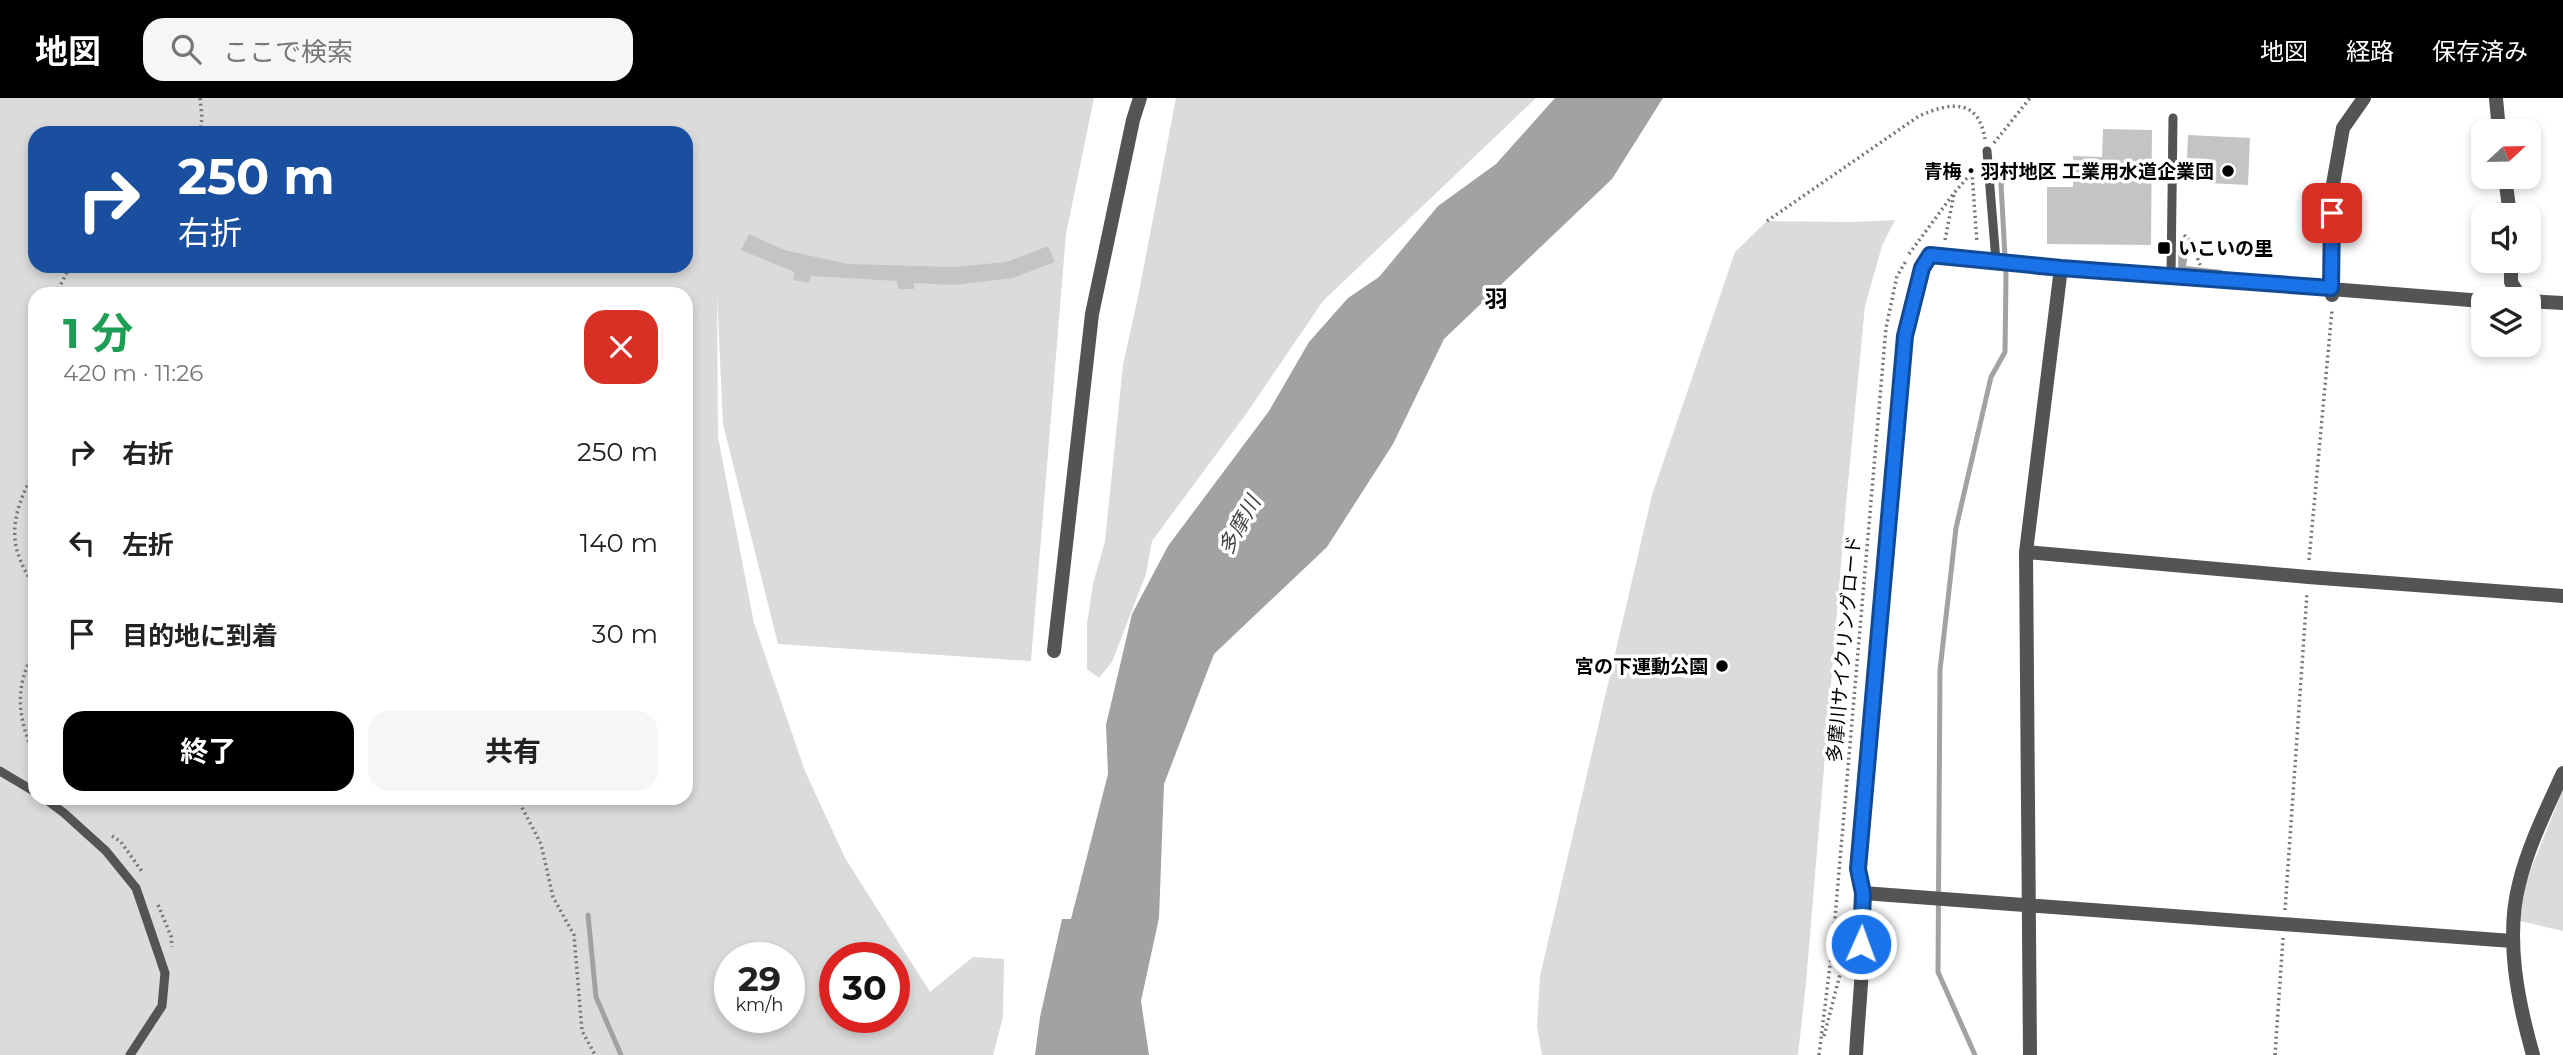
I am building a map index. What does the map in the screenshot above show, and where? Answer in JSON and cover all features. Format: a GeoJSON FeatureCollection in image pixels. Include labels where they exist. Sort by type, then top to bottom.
{"type":"FeatureCollection","features":[{"type":"Feature","properties":{"kind":"street"},"geometry":{"type":"LineString","coordinates":[[1054,651],[1092,314],[1140,98]]}},
{"type":"Feature","properties":{"kind":"street"},"geometry":{"type":"LineString","coordinates":[[2332,293],[2332,191],[2343,128],[2364,98]]}},
{"type":"Feature","properties":{"kind":"street"},"geometry":{"type":"LineString","coordinates":[[2496,98],[2498,119]]}},
{"type":"Feature","properties":{"kind":"street"},"geometry":{"type":"LineString","coordinates":[[1856,1055],[1863,917],[1863,893],[1858,869],[1905,336],[1922,268],[1930,255],[2332,293],[2471,300]]}},
{"type":"Feature","properties":{"kind":"street"},"geometry":{"type":"LineString","coordinates":[[2030,1055],[2026,552],[2061,268]]}},
{"type":"Feature","properties":{"kind":"street"},"geometry":{"type":"LineString","coordinates":[[2541,302],[2563,303]]}},
{"type":"Feature","properties":{"kind":"street"},"geometry":{"type":"LineString","coordinates":[[2026,552],[2563,596]]}},
{"type":"Feature","properties":{"kind":"street"},"geometry":{"type":"LineString","coordinates":[[2533,1055],[2525,1026],[2512,941],[2519,885],[2562,778]]}},
{"type":"Feature","properties":{"kind":"street"},"geometry":{"type":"LineString","coordinates":[[1863,893],[2512,941]]}},
{"type":"Feature","properties":{"kind":"lane"},"geometry":{"type":"LineString","coordinates":[[2171,276],[2174,118]]}},
{"type":"Feature","properties":{"kind":"lane"},"geometry":{"type":"LineString","coordinates":[[1987,151],[2002,262]]}},
{"type":"Feature","properties":{"kind":"lane"},"geometry":{"type":"LineString","coordinates":[[0,771],[28,788]]}},
{"type":"Feature","properties":{"kind":"lane"},"geometry":{"type":"LineString","coordinates":[[53,805],[106,851],[136,888],[162,961],[165,973],[162,1006],[130,1055]]}},
{"type":"Feature","properties":{"kind":"path"},"geometry":{"type":"LineString","coordinates":[[200,98],[201,126]]}},
{"type":"Feature","properties":{"kind":"path","name":"多摩川サイクリングロード"},"geometry":{"type":"LineString","coordinates":[[1819,1053],[1833,941],[1886,328],[1897,276],[1912,250],[1954,193],[2030,98]]}},
{"type":"Feature","properties":{"kind":"path"},"geometry":{"type":"LineString","coordinates":[[1767,221],[1919,116],[1944,105],[1962,104],[1976,112],[1984,127],[1987,151]]}},
{"type":"Feature","properties":{"kind":"path"},"geometry":{"type":"LineString","coordinates":[[1967,242],[1978,243],[1972,172]]}},
{"type":"Feature","properties":{"kind":"path"},"geometry":{"type":"LineString","coordinates":[[1944,250],[1954,193]]}},
{"type":"Feature","properties":{"kind":"path"},"geometry":{"type":"LineString","coordinates":[[2172,233],[2185,236],[2192,243],[2200,266]]}},
{"type":"Feature","properties":{"kind":"path"},"geometry":{"type":"LineString","coordinates":[[1945,240],[1956,241]]}},
{"type":"Feature","properties":{"kind":"path"},"geometry":{"type":"LineString","coordinates":[[2275,1055],[2308,577],[2332,293]]}},
{"type":"Feature","properties":{"kind":"path"},"geometry":{"type":"LineString","coordinates":[[28,486],[16,511],[15,537],[19,558],[28,575]]}},
{"type":"Feature","properties":{"kind":"path"},"geometry":{"type":"LineString","coordinates":[[28,663],[20,685],[21,717],[28,736]]}},
{"type":"Feature","properties":{"kind":"path"},"geometry":{"type":"LineString","coordinates":[[521,805],[541,844],[553,897],[574,935],[582,1031],[595,1055]]}},
{"type":"Feature","properties":{"kind":"path"},"geometry":{"type":"LineString","coordinates":[[1819,1053],[1853,920],[1863,917]]}},
{"type":"Feature","properties":{"kind":"path"},"geometry":{"type":"LineString","coordinates":[[1833,941],[1848,943]]}},
{"type":"Feature","properties":{"kind":"shaded area"},"geometry":{"type":"Polygon","coordinates":[[[0,98],[1094,98],[1066,234],[1031,661],[778,644],[723,424],[717,295],[718,437],[754,623],[805,771],[845,858],[898,942],[819,942],[819,1033],[910,1033],[910,960],[930,992],[973,957],[1004,959],[1003,1017],[993,1055],[0,1055],[0,98]]]}},
{"type":"Feature","properties":{"kind":"shaded area"},"geometry":{"type":"Polygon","coordinates":[[[1176,98],[1536,98],[1323,301],[1246,414],[1152,541],[1146,574],[1112,662],[1099,678],[1087,669],[1087,624],[1093,584],[1105,541],[1123,365],[1176,98]]]}},
{"type":"Feature","properties":{"kind":"shaded area","name":"宮の下運動公園"},"geometry":{"type":"Polygon","coordinates":[[[1895,220],[1882,246],[1865,306],[1798,1055],[1542,1055],[1537,1027],[1540,976],[1652,495],[1735,252],[1767,221],[1895,220]]]}},
{"type":"Feature","properties":{"kind":"shaded area"},"geometry":{"type":"Polygon","coordinates":[[[2563,790],[2563,931],[2520,921],[2526,881],[2563,790]]]}},
{"type":"Feature","properties":{"kind":"water","name":"多摩川"},"geometry":{"type":"Polygon","coordinates":[[[1555,98],[1663,98],[1612,179],[1444,339],[1393,444],[1327,547],[1214,654],[1164,784],[1159,918],[1141,1001],[1149,1055],[1035,1055],[1040,1017],[1062,919],[1071,919],[1108,774],[1106,725],[1132,614],[1168,546],[1269,411],[1309,342],[1348,298],[1379,277],[1438,206],[1496,164],[1555,98]]]}},
{"type":"Feature","properties":{"kind":"water"},"geometry":{"type":"Polygon","coordinates":[[[2179,237],[2189,247],[2186,266],[2222,270],[2222,274],[2178,270],[2179,237]]]}},
{"type":"Feature","properties":{"kind":"building"},"geometry":{"type":"Polygon","coordinates":[[[2103,129],[2152,130],[2151,245],[2047,244],[2047,187],[2073,187],[2073,156],[2102,157],[2103,129]]]}},
{"type":"Feature","properties":{"kind":"building","name":"青梅・羽村地区 工業用水道企業団"},"geometry":{"type":"Polygon","coordinates":[[[2188,135],[2250,138],[2248,185],[2208,183],[2209,159],[2187,158],[2188,135]]]}},
{"type":"Feature","properties":{"kind":"building"},"geometry":{"type":"Polygon","coordinates":[[[749,234],[784,250],[848,264],[956,267],[1006,262],[1048,246],[1055,262],[1013,278],[954,285],[914,283],[914,289],[898,289],[897,281],[811,276],[809,283],[793,280],[794,272],[741,250],[749,234]]]}},
{"type":"Feature","properties":{"kind":"waterway"},"geometry":{"type":"LineString","coordinates":[[1975,1055],[1938,972],[1940,670],[1956,528],[1991,377],[2005,352],[2006,276],[2001,184],[2012,172],[2028,164]]}},
{"type":"Feature","properties":{"kind":"waterway"},"geometry":{"type":"LineString","coordinates":[[588,915],[596,997],[621,1055]]}},
{"type":"Feature","properties":{"kind":"place","name":"青梅・羽村地区 工業用水道企業団"},"geometry":{"type":"Point","coordinates":[2228,171]}},
{"type":"Feature","properties":{"kind":"place","name":"いこいの里"},"geometry":{"type":"Point","coordinates":[2164,248]}},
{"type":"Feature","properties":{"kind":"place","name":"宮の下運動公園"},"geometry":{"type":"Point","coordinates":[1722,666]}},
{"type":"Feature","properties":{"kind":"district","name":"羽"},"geometry":{"type":"Point","coordinates":[1496,299]}},
{"type":"Feature","properties":{"kind":"route"},"geometry":{"type":"LineString","coordinates":[[1861,944],[1863,893],[1858,869],[1905,336],[1922,268],[1930,255],[2061,268],[2331,288],[2332,213]]}}]}
